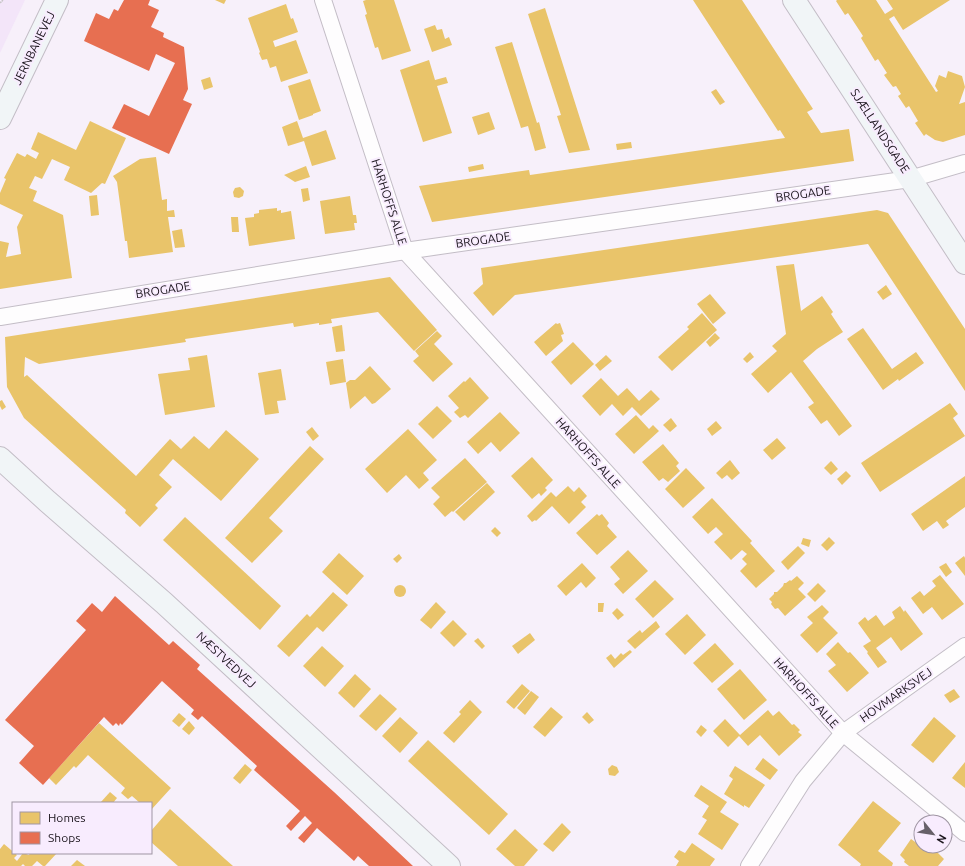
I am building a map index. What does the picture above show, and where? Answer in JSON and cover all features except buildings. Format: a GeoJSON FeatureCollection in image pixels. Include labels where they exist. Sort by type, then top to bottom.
{"type":"FeatureCollection","features":[{"type":"Feature","properties":{"kind":"street","name":"JERNBANEVEJ"},"geometry":{"type":"LineString","coordinates":[[0,118],[57,0]]}},
{"type":"Feature","properties":{"kind":"street","name":"HARHOFFS ALLE"},"geometry":{"type":"LineString","coordinates":[[323,0],[405,251],[843,733],[965,833]]}},
{"type":"Feature","properties":{"kind":"street","name":"SJÆLLANDSGADE"},"geometry":{"type":"LineString","coordinates":[[794,0],[965,263]]}},
{"type":"Feature","properties":{"kind":"street","name":"BROGADE"},"geometry":{"type":"LineString","coordinates":[[0,317],[405,251],[910,179],[965,163]]}},
{"type":"Feature","properties":{"kind":"street","name":"NÆSTVEDVEJ"},"geometry":{"type":"LineString","coordinates":[[0,458],[164,603],[449,866]]}},
{"type":"Feature","properties":{"kind":"street","name":"HOVMARKSVEJ"},"geometry":{"type":"LineString","coordinates":[[749,866],[803,781],[843,733],[965,646]]}},
{"type":"Feature","properties":{"kind":"shaded area"},"geometry":{"type":"Polygon","coordinates":[[[0,0],[25,0],[0,53],[0,0]]]}}]}
